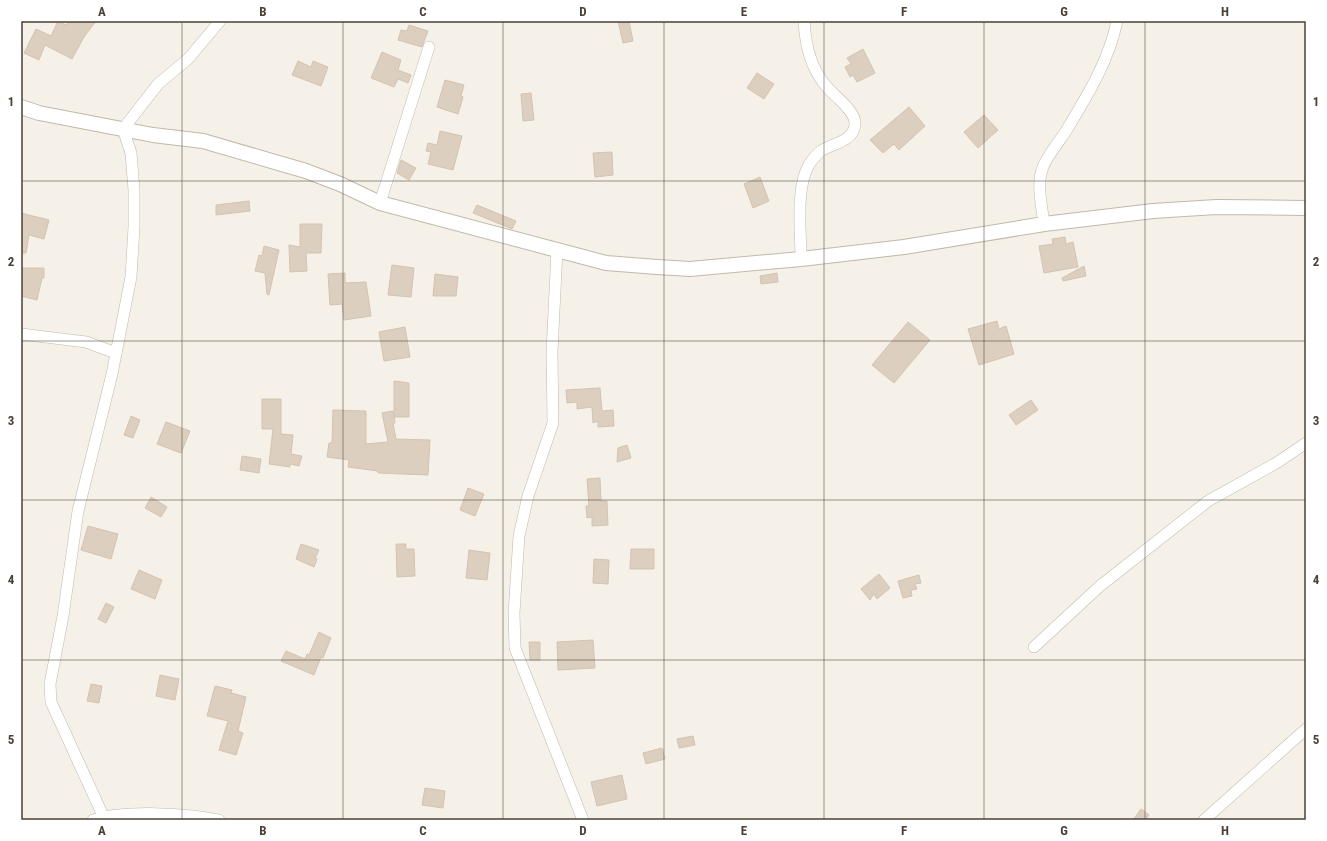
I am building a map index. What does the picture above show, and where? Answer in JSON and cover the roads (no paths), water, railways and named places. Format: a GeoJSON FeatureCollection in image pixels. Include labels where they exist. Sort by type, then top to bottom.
{"type":"FeatureCollection","features":[{"type":"Feature","properties":{"kind":"street"},"geometry":{"type":"LineString","coordinates":[[122,129],[158,84],[188,59],[220,21]]}},
{"type":"Feature","properties":{"kind":"street"},"geometry":{"type":"LineString","coordinates":[[801,259],[801,205],[805,174],[810,162],[821,151],[844,140],[852,133],[855,124],[852,114],[825,86],[815,69],[806,42],[804,21]]}},
{"type":"Feature","properties":{"kind":"street"},"geometry":{"type":"LineString","coordinates":[[1044,224],[1040,178],[1043,166],[1079,111],[1096,79],[1114,34],[1117,21]]}},
{"type":"Feature","properties":{"kind":"street"},"geometry":{"type":"LineString","coordinates":[[380,203],[429,47]]}},
{"type":"Feature","properties":{"kind":"street"},"geometry":{"type":"LineString","coordinates":[[21,107],[38,112],[153,135],[203,141],[306,171],[340,184],[380,203],[606,263],[690,269],[801,259],[904,247],[1044,224],[1154,211],[1216,207],[1306,208]]}},
{"type":"Feature","properties":{"kind":"street"},"geometry":{"type":"LineString","coordinates":[[122,129],[131,153],[134,190],[134,227],[131,277],[116,353],[78,511],[63,616],[50,684],[51,702],[100,819],[136,814],[185,815],[219,820]]}},
{"type":"Feature","properties":{"kind":"street"},"geometry":{"type":"LineString","coordinates":[[557,250],[552,352],[553,423],[528,496],[519,536],[514,612],[514,648],[583,820]]}},
{"type":"Feature","properties":{"kind":"street"},"geometry":{"type":"LineString","coordinates":[[21,334],[86,342],[116,353]]}},
{"type":"Feature","properties":{"kind":"street"},"geometry":{"type":"LineString","coordinates":[[1034,647],[1100,586],[1208,500],[1278,462],[1306,443]]}},
{"type":"Feature","properties":{"kind":"street"},"geometry":{"type":"LineString","coordinates":[[1204,820],[1306,730]]}}]}
